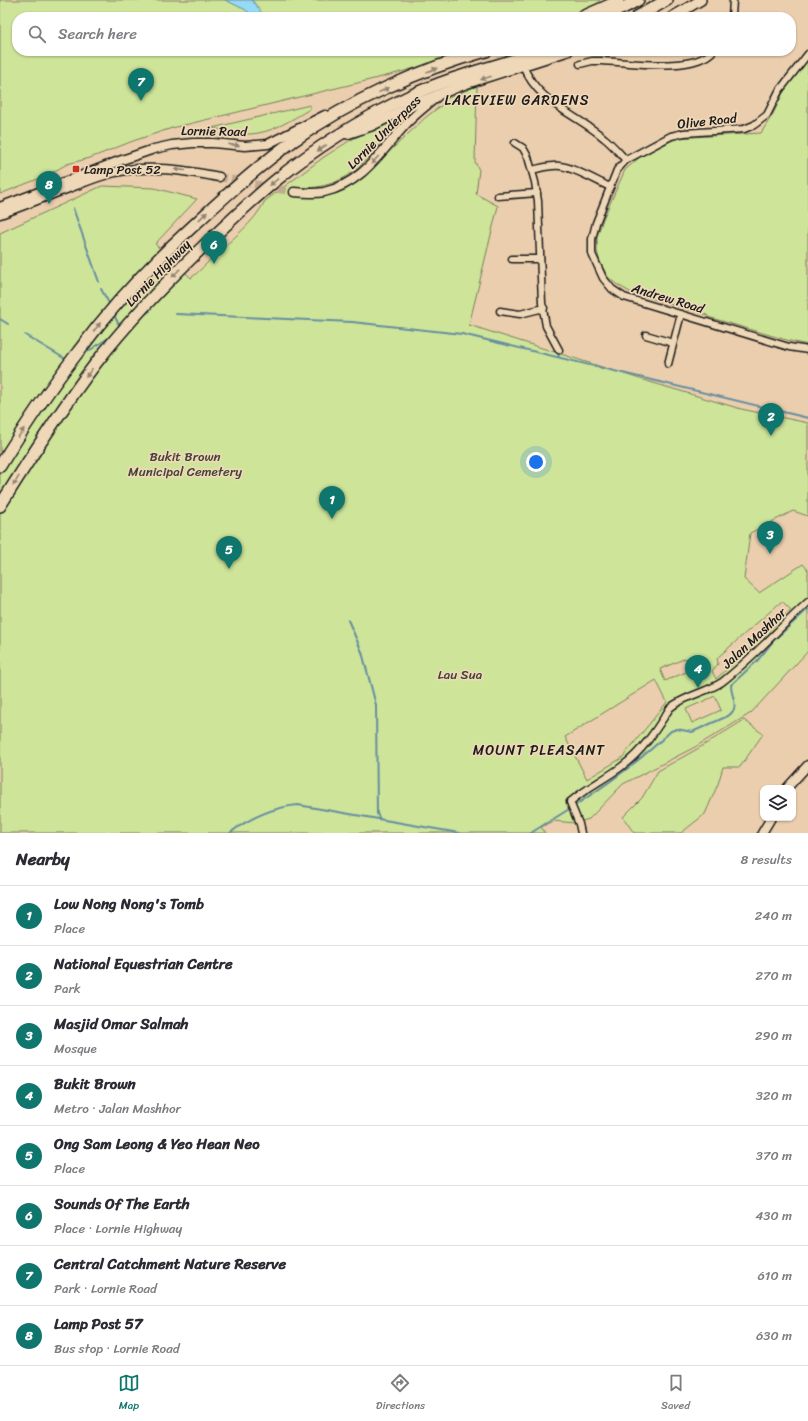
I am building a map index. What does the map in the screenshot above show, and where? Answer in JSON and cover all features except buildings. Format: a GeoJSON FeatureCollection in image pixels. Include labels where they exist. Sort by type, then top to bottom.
{"type":"FeatureCollection","features":[{"type":"Feature","properties":{"kind":"highway"},"geometry":{"type":"LineString","coordinates":[[612,12],[638,0]]}},
{"type":"Feature","properties":{"kind":"highway"},"geometry":{"type":"LineString","coordinates":[[646,12],[667,0]]}},
{"type":"Feature","properties":{"kind":"highway","name":"Lornie Highway"},"geometry":{"type":"LineString","coordinates":[[0,466],[48,392],[78,351],[108,314],[141,276],[233,188],[293,141],[358,102],[410,78],[470,56]]}},
{"type":"Feature","properties":{"kind":"highway","name":"Lornie Highway"},"geometry":{"type":"LineString","coordinates":[[0,506],[66,405],[95,364],[159,290],[249,203],[276,180],[338,136],[371,116],[407,97],[463,76],[527,56]]}},
{"type":"Feature","properties":{"kind":"main road"},"geometry":{"type":"LineString","coordinates":[[591,12],[619,0]]}},
{"type":"Feature","properties":{"kind":"main road"},"geometry":{"type":"LineString","coordinates":[[681,12],[701,0]]}},
{"type":"Feature","properties":{"kind":"main road"},"geometry":{"type":"LineString","coordinates":[[338,136],[371,126],[442,93],[552,56]]}},
{"type":"Feature","properties":{"kind":"street"},"geometry":{"type":"LineString","coordinates":[[732,12],[733,0]]}},
{"type":"Feature","properties":{"kind":"street","name":"Olive Road"},"geometry":{"type":"LineString","coordinates":[[626,160],[670,136],[684,133],[744,129],[754,125],[767,115],[779,91],[808,54]]}},
{"type":"Feature","properties":{"kind":"street"},"geometry":{"type":"LineString","coordinates":[[580,64],[592,61],[601,61],[682,64],[699,60],[706,56]]}},
{"type":"Feature","properties":{"kind":"street"},"geometry":{"type":"LineString","coordinates":[[523,65],[528,78],[549,100],[566,113],[605,138],[626,160]]}},
{"type":"Feature","properties":{"kind":"street","name":"Lornie Underpass"},"geometry":{"type":"LineString","coordinates":[[294,192],[310,194],[323,192],[352,181],[374,161],[410,120],[442,93]]}},
{"type":"Feature","properties":{"kind":"street","name":"Lornie Road"},"geometry":{"type":"LineString","coordinates":[[0,207],[154,149],[172,145],[193,143],[245,146],[268,144],[334,110],[358,102]]}},
{"type":"Feature","properties":{"kind":"street"},"geometry":{"type":"LineString","coordinates":[[514,143],[523,148],[528,157],[532,170],[536,193],[542,296],[546,326],[559,350]]}},
{"type":"Feature","properties":{"kind":"street","name":"Andrew Road"},"geometry":{"type":"LineString","coordinates":[[626,160],[617,170],[592,239],[592,254],[603,278],[612,289],[624,297],[789,347],[808,350]]}},
{"type":"Feature","properties":{"kind":"street"},"geometry":{"type":"LineString","coordinates":[[532,170],[546,166],[560,166],[572,169],[610,187]]}},
{"type":"Feature","properties":{"kind":"street"},"geometry":{"type":"LineString","coordinates":[[0,214],[89,180],[116,172],[149,168],[188,171],[219,177]]}},
{"type":"Feature","properties":{"kind":"street"},"geometry":{"type":"LineString","coordinates":[[498,196],[536,193]]}},
{"type":"Feature","properties":{"kind":"street"},"geometry":{"type":"LineString","coordinates":[[512,259],[540,259]]}},
{"type":"Feature","properties":{"kind":"street"},"geometry":{"type":"LineString","coordinates":[[500,311],[520,314],[544,308]]}},
{"type":"Feature","properties":{"kind":"street"},"geometry":{"type":"LineString","coordinates":[[668,364],[681,314]]}},
{"type":"Feature","properties":{"kind":"street"},"geometry":{"type":"LineString","coordinates":[[646,335],[673,343]]}},
{"type":"Feature","properties":{"kind":"street","name":"Jalan Mashhor"},"geometry":{"type":"LineString","coordinates":[[581,833],[570,802],[622,767],[646,745],[670,708],[675,704],[704,692],[723,681],[808,602]]}},
{"type":"Feature","properties":{"kind":"street"},"geometry":{"type":"LineString","coordinates":[[790,785],[808,765]]}},
{"type":"Feature","properties":{"kind":"street"},"geometry":{"type":"LineString","coordinates":[[762,833],[769,821]]}},
{"type":"Feature","properties":{"kind":"green space"},"geometry":{"type":"Polygon","coordinates":[[[0,0],[600,0],[596,5],[580,12],[12,12],[12,56],[455,56],[390,75],[172,128],[90,158],[67,164],[48,175],[0,194],[0,0]]]}},
{"type":"Feature","properties":{"kind":"green space"},"geometry":{"type":"Polygon","coordinates":[[[808,60],[808,345],[708,317],[707,315],[630,292],[616,284],[608,277],[600,262],[597,251],[597,237],[603,219],[625,170],[640,157],[677,138],[761,133],[773,114],[784,91],[808,60]]]}},
{"type":"Feature","properties":{"kind":"green space","name":"Bukit Brown Municipal Cemetery"},"geometry":{"type":"Polygon","coordinates":[[[477,86],[475,162],[479,170],[476,194],[498,206],[469,325],[643,380],[741,409],[808,423],[808,516],[793,511],[750,533],[744,579],[759,593],[803,564],[808,570],[808,651],[751,713],[695,747],[623,784],[589,819],[575,823],[554,821],[541,827],[545,833],[0,833],[0,233],[102,186],[154,188],[197,199],[155,244],[191,278],[249,223],[265,201],[324,157],[349,141],[418,105],[352,173],[329,184],[312,188],[294,188],[293,196],[310,197],[342,190],[355,183],[448,98],[477,86]],[[782,601],[717,658],[718,664],[712,671],[716,679],[791,610],[782,601]],[[686,658],[660,669],[665,681],[691,670],[686,658]],[[656,680],[565,737],[587,779],[622,758],[667,702],[656,680]],[[715,696],[686,709],[692,723],[721,710],[715,696]]]}},
{"type":"Feature","properties":{"kind":"green space"},"geometry":{"type":"Polygon","coordinates":[[[310,105],[310,109],[274,129],[258,133],[250,134],[212,128],[310,105]]]}},
{"type":"Feature","properties":{"kind":"green space"},"geometry":{"type":"Polygon","coordinates":[[[744,720],[763,734],[740,767],[723,767],[718,784],[705,814],[681,833],[634,833],[623,817],[642,798],[658,771],[744,720]]]}},
{"type":"Feature","properties":{"kind":"water"},"geometry":{"type":"Polygon","coordinates":[[[225,0],[252,0],[261,12],[248,12],[225,0]]]}},
{"type":"Feature","properties":{"kind":"waterway"},"geometry":{"type":"LineString","coordinates":[[73,208],[99,282]]}},
{"type":"Feature","properties":{"kind":"waterway"},"geometry":{"type":"LineString","coordinates":[[101,289],[110,305]]}},
{"type":"Feature","properties":{"kind":"waterway"},"geometry":{"type":"LineString","coordinates":[[142,316],[150,311]]}},
{"type":"Feature","properties":{"kind":"waterway"},"geometry":{"type":"LineString","coordinates":[[113,313],[120,327]]}},
{"type":"Feature","properties":{"kind":"waterway"},"geometry":{"type":"LineString","coordinates":[[176,314],[352,322],[462,334],[808,418]]}},
{"type":"Feature","properties":{"kind":"waterway"},"geometry":{"type":"LineString","coordinates":[[0,319],[8,324]]}},
{"type":"Feature","properties":{"kind":"waterway"},"geometry":{"type":"LineString","coordinates":[[546,333],[559,356]]}},
{"type":"Feature","properties":{"kind":"waterway"},"geometry":{"type":"LineString","coordinates":[[25,335],[67,360]]}},
{"type":"Feature","properties":{"kind":"waterway"},"geometry":{"type":"LineString","coordinates":[[81,356],[113,335]]}},
{"type":"Feature","properties":{"kind":"waterway"},"geometry":{"type":"LineString","coordinates":[[531,833],[614,779],[671,731],[677,729],[692,732],[732,713],[735,706],[731,685],[757,661],[774,640],[808,609]]}},
{"type":"Feature","properties":{"kind":"waterway"},"geometry":{"type":"LineString","coordinates":[[348,620],[362,652],[376,705],[377,814],[380,819]]}},
{"type":"Feature","properties":{"kind":"waterway"},"geometry":{"type":"LineString","coordinates":[[230,833],[262,814],[280,808],[298,805],[459,833]]}},
{"type":"Feature","properties":{"kind":"tunnel"},"geometry":{"type":"LineString","coordinates":[[219,177],[294,192]]}},
{"type":"Feature","properties":{"kind":"place","name":"Central Catchment Nature Reserve"},"geometry":{"type":"Point","coordinates":[141,101]}},
{"type":"Feature","properties":{"kind":"place","name":"Lamp Post 52"},"geometry":{"type":"Point","coordinates":[76,169]}},
{"type":"Feature","properties":{"kind":"place","name":"Lamp Post 57"},"geometry":{"type":"Point","coordinates":[49,204]}},
{"type":"Feature","properties":{"kind":"place","name":"Sounds Of The Earth"},"geometry":{"type":"Point","coordinates":[214,264]}},
{"type":"Feature","properties":{"kind":"place","name":"National Equestrian Centre"},"geometry":{"type":"Point","coordinates":[771,436]}},
{"type":"Feature","properties":{"kind":"place","name":"Low Nong Nong's Tomb"},"geometry":{"type":"Point","coordinates":[332,519]}},
{"type":"Feature","properties":{"kind":"place","name":"Masjid Omar Salmah"},"geometry":{"type":"Point","coordinates":[770,554]}},
{"type":"Feature","properties":{"kind":"place","name":"Ong Sam Leong & Yeo Hean Neo"},"geometry":{"type":"Point","coordinates":[229,569]}},
{"type":"Feature","properties":{"kind":"place","name":"Bukit Brown"},"geometry":{"type":"Point","coordinates":[698,688]}},
{"type":"Feature","properties":{"kind":"district","name":"LAKEVIEW GARDENS"},"geometry":{"type":"Point","coordinates":[517,100]}},
{"type":"Feature","properties":{"kind":"district","name":"MOUNT PLEASANT"},"geometry":{"type":"Point","coordinates":[539,750]}},
{"type":"Feature","properties":{"kind":"park label","name":"Lau Sua"},"geometry":{"type":"Point","coordinates":[460,674]}}]}
